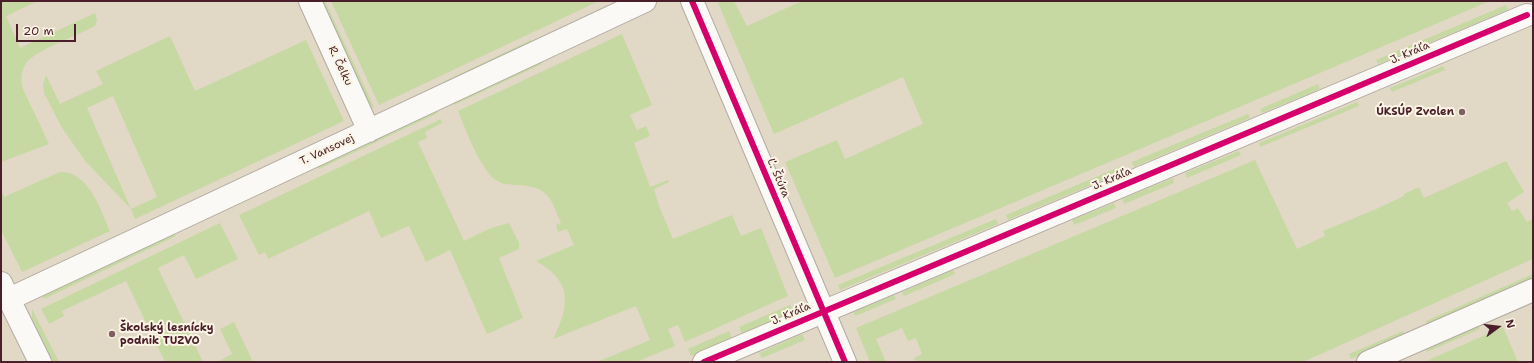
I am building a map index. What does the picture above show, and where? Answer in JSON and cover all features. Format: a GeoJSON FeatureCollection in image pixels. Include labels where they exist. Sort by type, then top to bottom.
{"type":"FeatureCollection","features":[{"type":"Feature","properties":{"kind":"street","name":"R. Čelku"},"geometry":{"type":"LineString","coordinates":[[310,1],[369,130]]}},
{"type":"Feature","properties":{"kind":"street","name":"T. Vansovej"},"geometry":{"type":"LineString","coordinates":[[5,291],[369,130],[645,1]]}},
{"type":"Feature","properties":{"kind":"street","name":"Ľ. Štúra"},"geometry":{"type":"LineString","coordinates":[[692,1],[844,362]]}},
{"type":"Feature","properties":{"kind":"street","name":"J. Kráľa"},"geometry":{"type":"LineString","coordinates":[[704,362],[1527,15]]}},
{"type":"Feature","properties":{"kind":"street"},"geometry":{"type":"LineString","coordinates":[[1368,362],[1533,290]]}},
{"type":"Feature","properties":{"kind":"street"},"geometry":{"type":"LineString","coordinates":[[5,291],[40,362]]}},
{"type":"Feature","properties":{"kind":"green space"},"geometry":{"type":"Polygon","coordinates":[[[1,1],[38,1],[6,16],[20,48],[95,13],[97,20],[95,26],[48,48],[32,57],[27,62],[23,68],[23,89],[49,144],[1,162],[1,1]]]}},
{"type":"Feature","properties":{"kind":"green space"},"geometry":{"type":"Polygon","coordinates":[[[321,1],[325,1],[374,107],[370,109],[321,1]]]}},
{"type":"Feature","properties":{"kind":"green space"},"geometry":{"type":"Polygon","coordinates":[[[331,1],[599,1],[379,105],[331,1]]]}},
{"type":"Feature","properties":{"kind":"green space"},"geometry":{"type":"Polygon","coordinates":[[[721,1],[734,1],[747,26],[802,1],[1490,1],[835,278],[785,162],[837,140],[845,159],[923,124],[903,77],[774,134],[718,3],[721,1]]]}},
{"type":"Feature","properties":{"kind":"green space"},"geometry":{"type":"Polygon","coordinates":[[[1506,5],[1508,10],[1378,64],[1376,60],[1506,5]]]}},
{"type":"Feature","properties":{"kind":"green space"},"geometry":{"type":"Polygon","coordinates":[[[622,34],[652,105],[630,115],[637,130],[646,126],[650,136],[634,143],[650,187],[668,180],[669,182],[654,189],[659,206],[673,239],[732,215],[741,236],[761,228],[788,296],[685,342],[678,325],[668,329],[675,346],[636,362],[597,362],[650,340],[636,306],[553,339],[563,315],[565,295],[557,277],[536,261],[574,245],[567,229],[558,232],[556,225],[561,223],[548,196],[538,189],[530,186],[503,184],[492,177],[480,161],[458,111],[622,34]]]}},
{"type":"Feature","properties":{"kind":"green space"},"geometry":{"type":"Polygon","coordinates":[[[170,36],[195,91],[306,40],[344,121],[135,219],[131,209],[86,162],[62,128],[44,93],[43,84],[46,75],[60,104],[103,84],[96,71],[170,36]],[[113,96],[87,108],[131,209],[157,197],[113,96]]]}},
{"type":"Feature","properties":{"kind":"green space"},"geometry":{"type":"Polygon","coordinates":[[[531,40],[533,44],[444,86],[443,82],[531,40]]]}},
{"type":"Feature","properties":{"kind":"green space"},"geometry":{"type":"Polygon","coordinates":[[[540,60],[542,64],[454,105],[453,102],[540,60]]]}},
{"type":"Feature","properties":{"kind":"green space"},"geometry":{"type":"Polygon","coordinates":[[[1443,66],[1445,70],[1392,92],[1390,88],[1443,66]]]}},
{"type":"Feature","properties":{"kind":"green space"},"geometry":{"type":"Polygon","coordinates":[[[1318,84],[1320,89],[1262,113],[1260,109],[1318,84]]]}},
{"type":"Feature","properties":{"kind":"green space"},"geometry":{"type":"Polygon","coordinates":[[[1357,102],[1359,106],[1260,147],[1259,143],[1357,102]]]}},
{"type":"Feature","properties":{"kind":"green space"},"geometry":{"type":"Polygon","coordinates":[[[436,109],[438,113],[319,169],[317,166],[436,109]]]}},
{"type":"Feature","properties":{"kind":"green space"},"geometry":{"type":"Polygon","coordinates":[[[1248,114],[1250,118],[1134,167],[1132,162],[1248,114]]]}},
{"type":"Feature","properties":{"kind":"green space"},"geometry":{"type":"Polygon","coordinates":[[[441,119],[442,123],[425,132],[427,138],[418,142],[464,241],[491,228],[509,223],[519,243],[519,249],[499,258],[523,318],[487,334],[450,250],[426,262],[409,226],[381,238],[369,211],[268,259],[265,252],[259,255],[239,215],[441,119]]]}},
{"type":"Feature","properties":{"kind":"green space"},"geometry":{"type":"Polygon","coordinates":[[[1239,151],[1241,155],[1187,178],[1185,173],[1239,151]]]}},
{"type":"Feature","properties":{"kind":"green space"},"geometry":{"type":"Polygon","coordinates":[[[1255,160],[1297,249],[1325,236],[1323,231],[1374,210],[1419,187],[1424,198],[1506,161],[1524,192],[1507,203],[1512,211],[1518,208],[1527,222],[1533,219],[1533,259],[1303,362],[916,362],[914,358],[922,354],[916,338],[908,341],[902,328],[876,339],[886,362],[870,362],[856,328],[1255,160]]]}},
{"type":"Feature","properties":{"kind":"green space"},"geometry":{"type":"Polygon","coordinates":[[[1122,166],[1124,171],[1008,220],[1006,215],[1122,166]]]}},
{"type":"Feature","properties":{"kind":"green space"},"geometry":{"type":"Polygon","coordinates":[[[60,172],[72,174],[86,184],[96,199],[110,231],[22,272],[1,230],[1,190],[4,197],[60,172]]]}},
{"type":"Feature","properties":{"kind":"green space"},"geometry":{"type":"Polygon","coordinates":[[[1173,178],[1174,183],[1124,204],[1122,199],[1173,178]]]}},
{"type":"Feature","properties":{"kind":"green space"},"geometry":{"type":"Polygon","coordinates":[[[1114,203],[1116,208],[1074,225],[1072,220],[1114,203]]]}},
{"type":"Feature","properties":{"kind":"green space"},"geometry":{"type":"Polygon","coordinates":[[[996,219],[998,224],[840,290],[838,285],[996,219]]]}},
{"type":"Feature","properties":{"kind":"green space"},"geometry":{"type":"Polygon","coordinates":[[[220,223],[238,259],[196,279],[184,255],[158,268],[203,362],[165,362],[126,281],[62,311],[64,316],[49,324],[41,309],[220,223]]]}},
{"type":"Feature","properties":{"kind":"green space"},"geometry":{"type":"Polygon","coordinates":[[[174,233],[176,236],[44,299],[42,295],[174,233]]]}},
{"type":"Feature","properties":{"kind":"green space"},"geometry":{"type":"Polygon","coordinates":[[[953,270],[955,274],[904,296],[902,292],[953,270]]]}},
{"type":"Feature","properties":{"kind":"green space"},"geometry":{"type":"Polygon","coordinates":[[[1533,274],[1533,279],[1428,325],[1426,321],[1533,274]]]}},
{"type":"Feature","properties":{"kind":"green space"},"geometry":{"type":"Polygon","coordinates":[[[894,295],[896,299],[855,316],[853,312],[894,295]]]}},
{"type":"Feature","properties":{"kind":"green space"},"geometry":{"type":"Polygon","coordinates":[[[790,305],[793,312],[742,334],[739,327],[790,305]]]}},
{"type":"Feature","properties":{"kind":"green space"},"geometry":{"type":"Polygon","coordinates":[[[32,309],[59,362],[53,362],[32,319],[32,309]]]}},
{"type":"Feature","properties":{"kind":"green space"},"geometry":{"type":"Polygon","coordinates":[[[234,322],[253,362],[217,362],[232,354],[220,329],[234,322]]]}},
{"type":"Feature","properties":{"kind":"green space"},"geometry":{"type":"Polygon","coordinates":[[[1478,324],[1480,329],[1427,352],[1425,347],[1478,324]]]}},
{"type":"Feature","properties":{"kind":"green space"},"geometry":{"type":"Polygon","coordinates":[[[1503,327],[1518,362],[1424,362],[1499,329],[1503,327]]]}},
{"type":"Feature","properties":{"kind":"green space"},"geometry":{"type":"Polygon","coordinates":[[[729,331],[732,338],[691,356],[688,349],[729,331]]]}},
{"type":"Feature","properties":{"kind":"green space"},"geometry":{"type":"Polygon","coordinates":[[[1403,331],[1405,335],[1351,359],[1349,354],[1403,331]]]}},
{"type":"Feature","properties":{"kind":"green space"},"geometry":{"type":"Polygon","coordinates":[[[802,334],[805,340],[762,358],[759,353],[802,334]]]}},
{"type":"Feature","properties":{"kind":"cycle path"},"geometry":{"type":"LineString","coordinates":[[692,1],[845,362]]}},
{"type":"Feature","properties":{"kind":"cycle path"},"geometry":{"type":"LineString","coordinates":[[704,362],[1527,15]]}},
{"type":"Feature","properties":{"kind":"place","name":"ÚKSÚP Zvolen"},"geometry":{"type":"Point","coordinates":[1462,112]}},
{"type":"Feature","properties":{"kind":"place","name":"Školský lesnícky podnik TUZVO"},"geometry":{"type":"Point","coordinates":[112,334]}}]}
